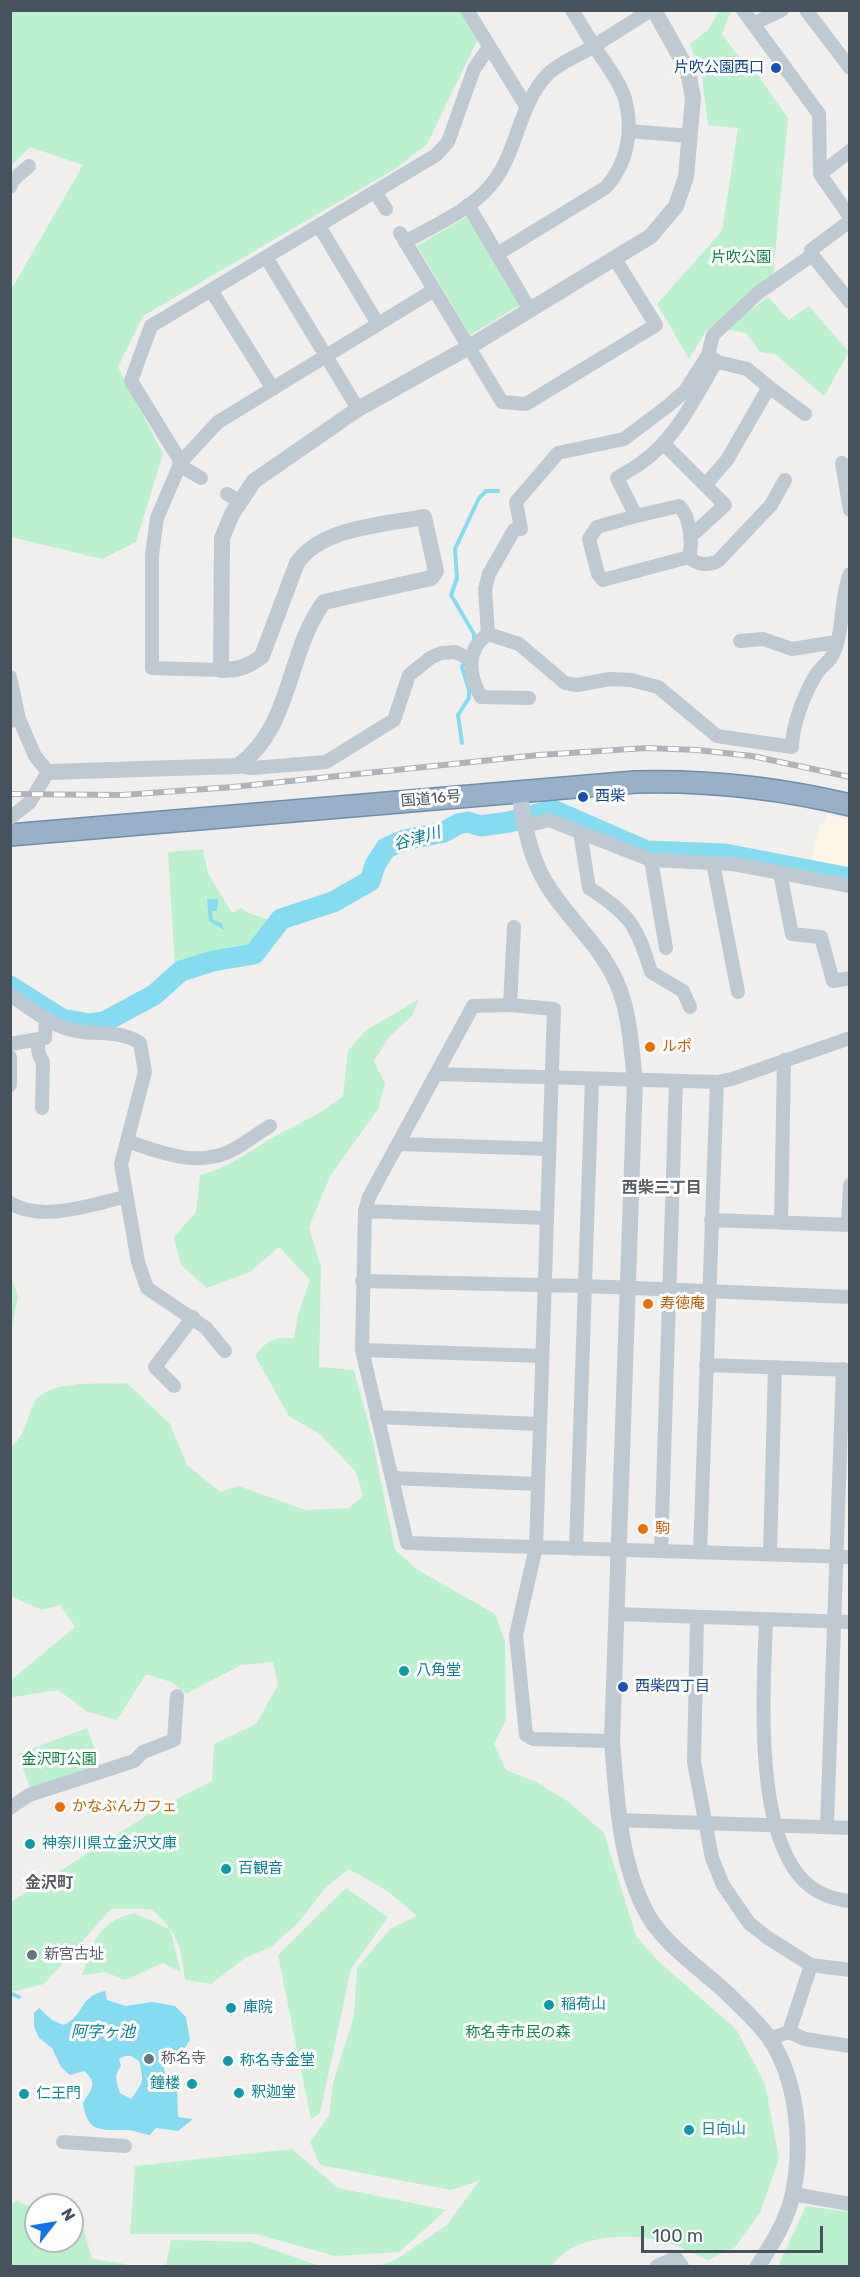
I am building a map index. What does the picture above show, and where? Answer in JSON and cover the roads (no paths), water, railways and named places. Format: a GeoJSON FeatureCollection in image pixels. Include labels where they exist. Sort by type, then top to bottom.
{"type":"FeatureCollection","features":[{"type":"Feature","properties":{"kind":"highway","name":"国道16号"},"geometry":{"type":"LineString","coordinates":[[10,835],[672,781],[773,789],[849,805]]}},
{"type":"Feature","properties":{"kind":"street"},"geometry":{"type":"LineString","coordinates":[[467,10],[526,106]]}},
{"type":"Feature","properties":{"kind":"street"},"geometry":{"type":"LineString","coordinates":[[499,253],[605,188],[622,163],[629,131],[625,98],[572,10]]}},
{"type":"Feature","properties":{"kind":"street"},"geometry":{"type":"LineString","coordinates":[[221,670],[222,538],[233,498],[276,463],[358,408],[469,347],[651,236],[676,206],[687,177],[693,98],[688,70],[653,10],[547,74],[526,106],[508,157],[491,186],[468,206],[403,238],[434,290],[469,347],[502,402],[526,404],[656,325],[615,259]]}},
{"type":"Feature","properties":{"kind":"street"},"geometry":{"type":"LineString","coordinates":[[742,10],[819,114],[820,174],[849,219],[811,250],[812,255],[849,302]]}},
{"type":"Feature","properties":{"kind":"street"},"geometry":{"type":"LineString","coordinates":[[753,24],[782,10]]}},
{"type":"Feature","properties":{"kind":"street"},"geometry":{"type":"LineString","coordinates":[[806,10],[849,68]]}},
{"type":"Feature","properties":{"kind":"street"},"geometry":{"type":"LineString","coordinates":[[201,478],[180,463],[131,381],[151,326],[436,154],[448,142],[474,69],[489,47]]}},
{"type":"Feature","properties":{"kind":"street"},"geometry":{"type":"LineString","coordinates":[[629,131],[690,136]]}},
{"type":"Feature","properties":{"kind":"street"},"geometry":{"type":"LineString","coordinates":[[820,174],[849,152]]}},
{"type":"Feature","properties":{"kind":"street"},"geometry":{"type":"LineString","coordinates":[[10,187],[13,180],[29,166]]}},
{"type":"Feature","properties":{"kind":"street"},"geometry":{"type":"LineString","coordinates":[[375,192],[386,209]]}},
{"type":"Feature","properties":{"kind":"street"},"geometry":{"type":"LineString","coordinates":[[468,206],[499,253],[530,310]]}},
{"type":"Feature","properties":{"kind":"street"},"geometry":{"type":"LineString","coordinates":[[319,226],[378,324]]}},
{"type":"Feature","properties":{"kind":"street"},"geometry":{"type":"LineString","coordinates":[[636,516],[617,478],[642,463],[663,443],[686,414],[713,367],[713,335],[758,292],[812,255]]}},
{"type":"Feature","properties":{"kind":"street"},"geometry":{"type":"LineString","coordinates":[[266,257],[358,408]]}},
{"type":"Feature","properties":{"kind":"street"},"geometry":{"type":"LineString","coordinates":[[211,290],[273,389]]}},
{"type":"Feature","properties":{"kind":"street"},"geometry":{"type":"LineString","coordinates":[[238,766],[259,748],[276,721],[306,637],[324,602],[431,578],[436,571],[424,517],[330,536],[305,551],[297,563],[262,656],[250,666],[237,670],[152,668],[153,546],[157,518],[180,463],[218,422],[434,290]]}},
{"type":"Feature","properties":{"kind":"street"},"geometry":{"type":"LineString","coordinates":[[713,359],[747,369],[805,414]]}},
{"type":"Feature","properties":{"kind":"street"},"geometry":{"type":"LineString","coordinates":[[488,634],[485,589],[489,574],[514,530],[521,530],[516,502],[558,453],[624,439],[685,391],[713,359]]}},
{"type":"Feature","properties":{"kind":"street"},"geometry":{"type":"LineString","coordinates":[[706,484],[727,460],[769,387]]}},
{"type":"Feature","properties":{"kind":"street"},"geometry":{"type":"LineString","coordinates":[[663,443],[706,484],[725,507],[690,537]]}},
{"type":"Feature","properties":{"kind":"street"},"geometry":{"type":"LineString","coordinates":[[842,463],[849,510]]}},
{"type":"Feature","properties":{"kind":"street"},"geometry":{"type":"LineString","coordinates":[[689,557],[690,537],[685,512],[679,506],[597,527],[590,534],[598,574],[603,580],[689,557],[700,564],[717,562],[771,505],[785,480]]}},
{"type":"Feature","properties":{"kind":"street"},"geometry":{"type":"LineString","coordinates":[[488,634],[519,644],[565,683],[577,685],[610,679],[631,680],[658,687],[717,736],[792,747],[792,730],[817,672],[832,657],[843,590],[849,574]]}},
{"type":"Feature","properties":{"kind":"street"},"geometry":{"type":"LineString","coordinates":[[488,634],[481,639],[469,667],[472,683],[480,697],[529,698]]}},
{"type":"Feature","properties":{"kind":"street"},"geometry":{"type":"LineString","coordinates":[[740,641],[763,639],[792,649],[836,642]]}},
{"type":"Feature","properties":{"kind":"street"},"geometry":{"type":"LineString","coordinates":[[48,772],[238,766],[252,768],[326,762],[394,720],[410,675],[430,657],[441,652],[455,652],[472,660]]}},
{"type":"Feature","properties":{"kind":"street"},"geometry":{"type":"LineString","coordinates":[[10,677],[15,720],[35,756],[48,772]]}},
{"type":"Feature","properties":{"kind":"street"},"geometry":{"type":"LineString","coordinates":[[10,818],[30,802],[48,772]]}},
{"type":"Feature","properties":{"kind":"street"},"geometry":{"type":"LineString","coordinates":[[519,792],[532,855],[543,877],[598,951],[616,981],[626,1012],[634,1080],[612,1741],[619,1820],[636,1891],[650,1918],[669,1941],[756,2021],[770,2039],[780,2058],[792,2094],[797,2128],[793,2194],[777,2235],[758,2266]]}},
{"type":"Feature","properties":{"kind":"street"},"geometry":{"type":"LineString","coordinates":[[524,820],[549,820],[651,860],[734,864],[849,886]]}},
{"type":"Feature","properties":{"kind":"street"},"geometry":{"type":"LineString","coordinates":[[580,832],[589,888],[616,905],[642,941],[651,972],[683,991],[690,1007]]}},
{"type":"Feature","properties":{"kind":"street"},"geometry":{"type":"LineString","coordinates":[[651,860],[666,948]]}},
{"type":"Feature","properties":{"kind":"street"},"geometry":{"type":"LineString","coordinates":[[713,863],[738,993]]}},
{"type":"Feature","properties":{"kind":"street"},"geometry":{"type":"LineString","coordinates":[[780,873],[792,934],[821,938],[833,981],[849,978]]}},
{"type":"Feature","properties":{"kind":"street"},"geometry":{"type":"LineString","coordinates":[[510,1005],[514,927]]}},
{"type":"Feature","properties":{"kind":"street"},"geometry":{"type":"LineString","coordinates":[[10,995],[46,1018],[75,1031],[128,1035],[140,1043],[145,1072],[121,1164],[125,1197],[133,1222],[138,1262],[147,1288],[193,1317],[206,1328],[225,1351]]}},
{"type":"Feature","properties":{"kind":"street"},"geometry":{"type":"LineString","coordinates":[[612,1741],[533,1738],[526,1735],[516,1635],[536,1547],[554,1009],[510,1005],[473,1006],[369,1197],[365,1211],[362,1350],[407,1543],[536,1547],[618,1551],[843,1557]]}},
{"type":"Feature","properties":{"kind":"street"},"geometry":{"type":"LineString","coordinates":[[10,1044],[45,1038],[46,1018]]}},
{"type":"Feature","properties":{"kind":"street"},"geometry":{"type":"LineString","coordinates":[[436,1074],[717,1082],[849,1038]]}},
{"type":"Feature","properties":{"kind":"street"},"geometry":{"type":"LineString","coordinates":[[37,1041],[39,1055],[43,1062],[42,1108]]}},
{"type":"Feature","properties":{"kind":"street"},"geometry":{"type":"LineString","coordinates":[[10,1057],[10,1085]]}},
{"type":"Feature","properties":{"kind":"street"},"geometry":{"type":"LineString","coordinates":[[781,1223],[784,1060]]}},
{"type":"Feature","properties":{"kind":"street"},"geometry":{"type":"LineString","coordinates":[[576,1549],[592,1080]]}},
{"type":"Feature","properties":{"kind":"street"},"geometry":{"type":"LineString","coordinates":[[661,1551],[676,1081]]}},
{"type":"Feature","properties":{"kind":"street"},"geometry":{"type":"LineString","coordinates":[[700,1552],[717,1082]]}},
{"type":"Feature","properties":{"kind":"street"},"geometry":{"type":"LineString","coordinates":[[127,1141],[174,1158],[192,1158],[226,1153],[270,1126]]}},
{"type":"Feature","properties":{"kind":"street"},"geometry":{"type":"LineString","coordinates":[[399,1144],[549,1149]]}},
{"type":"Feature","properties":{"kind":"street"},"geometry":{"type":"LineString","coordinates":[[711,1220],[849,1225],[849,1185]]}},
{"type":"Feature","properties":{"kind":"street"},"geometry":{"type":"LineString","coordinates":[[10,1203],[25,1210],[44,1211],[125,1197]]}},
{"type":"Feature","properties":{"kind":"street"},"geometry":{"type":"LineString","coordinates":[[365,1211],[547,1218]]}},
{"type":"Feature","properties":{"kind":"street"},"geometry":{"type":"LineString","coordinates":[[362,1281],[544,1287],[585,1286],[849,1298]]}},
{"type":"Feature","properties":{"kind":"street"},"geometry":{"type":"LineString","coordinates":[[174,1386],[155,1367],[193,1317]]}},
{"type":"Feature","properties":{"kind":"street"},"geometry":{"type":"LineString","coordinates":[[362,1350],[542,1356]]}},
{"type":"Feature","properties":{"kind":"street"},"geometry":{"type":"LineString","coordinates":[[706,1365],[846,1370],[843,1557],[833,1622],[827,1826]]}},
{"type":"Feature","properties":{"kind":"street"},"geometry":{"type":"LineString","coordinates":[[770,1554],[775,1367]]}},
{"type":"Feature","properties":{"kind":"street"},"geometry":{"type":"LineString","coordinates":[[376,1417],[539,1424]]}},
{"type":"Feature","properties":{"kind":"street"},"geometry":{"type":"LineString","coordinates":[[392,1478],[537,1484]]}},
{"type":"Feature","properties":{"kind":"street"},"geometry":{"type":"LineString","coordinates":[[616,1614],[849,1622]]}},
{"type":"Feature","properties":{"kind":"street"},"geometry":{"type":"LineString","coordinates":[[697,1617],[694,1762],[712,1858],[723,1885],[742,1915],[768,1938],[811,1965],[849,1970]]}},
{"type":"Feature","properties":{"kind":"street"},"geometry":{"type":"LineString","coordinates":[[766,1619],[762,1751],[776,1825],[786,1856],[800,1876],[817,1892],[849,1902]]}},
{"type":"Feature","properties":{"kind":"street"},"geometry":{"type":"LineString","coordinates":[[10,1809],[29,1795],[134,1761],[142,1752],[174,1740],[177,1696]]}},
{"type":"Feature","properties":{"kind":"street"},"geometry":{"type":"LineString","coordinates":[[619,1820],[849,1828]]}},
{"type":"Feature","properties":{"kind":"street"},"geometry":{"type":"LineString","coordinates":[[789,2032],[811,1965]]}},
{"type":"Feature","properties":{"kind":"street"},"geometry":{"type":"LineString","coordinates":[[770,2039],[789,2032],[805,2039],[849,2046]]}},
{"type":"Feature","properties":{"kind":"street"},"geometry":{"type":"LineString","coordinates":[[63,2142],[125,2146]]}},
{"type":"Feature","properties":{"kind":"street"},"geometry":{"type":"LineString","coordinates":[[793,2194],[849,2204]]}},
{"type":"Feature","properties":{"kind":"street"},"geometry":{"type":"LineString","coordinates":[[657,2266],[676,2258],[682,2266]]}},
{"type":"Feature","properties":{"kind":"water"},"geometry":{"type":"Polygon","coordinates":[[[207,899],[218,899],[217,911],[212,911],[213,920],[222,923],[224,930],[209,921],[207,899]]]}},
{"type":"Feature","properties":{"kind":"water","name":"阿字ヶ池"},"geometry":{"type":"Polygon","coordinates":[[[105,1991],[107,2000],[126,2006],[152,2002],[175,2006],[186,2017],[190,2040],[184,2049],[163,2065],[167,2081],[177,2085],[178,2117],[193,2119],[178,2131],[156,2128],[150,2135],[129,2130],[97,2128],[88,2120],[83,2103],[92,2087],[89,2076],[84,2071],[70,2075],[61,2067],[52,2048],[39,2038],[34,2027],[34,2013],[39,2008],[52,2020],[64,2025],[71,2021],[90,1997],[105,1991]],[[131,2056],[119,2059],[121,2066],[116,2079],[120,2093],[131,2099],[141,2085],[142,2078],[139,2061],[131,2056]]]}},
{"type":"Feature","properties":{"kind":"waterway"},"geometry":{"type":"LineString","coordinates":[[474,642],[474,634],[451,595],[457,578],[455,549],[479,498],[486,491],[498,491]]}},
{"type":"Feature","properties":{"kind":"waterway"},"geometry":{"type":"LineString","coordinates":[[462,743],[458,715],[469,698],[462,667],[465,661]]}},
{"type":"Feature","properties":{"kind":"waterway","name":"谷津川"},"geometry":{"type":"LineString","coordinates":[[10,986],[62,1019],[90,1024],[104,1022],[154,995],[181,971],[213,961],[254,954],[281,919],[333,902],[370,881],[375,865],[386,848],[405,840],[444,832],[458,824],[468,822],[481,826],[509,822],[553,810],[647,851],[725,854],[850,878]]}},
{"type":"Feature","properties":{"kind":"waterway"},"geometry":{"type":"LineString","coordinates":[[10,1993],[19,1997]]}},
{"type":"Feature","properties":{"kind":"railway"},"geometry":{"type":"LineString","coordinates":[[10,794],[122,795],[233,787],[539,755],[646,748],[697,750],[752,756],[850,777]]}},
{"type":"Feature","properties":{"kind":"place","name":"片吹公園西口"},"geometry":{"type":"Point","coordinates":[776,68]}},
{"type":"Feature","properties":{"kind":"place","name":"西柴"},"geometry":{"type":"Point","coordinates":[583,797]}},
{"type":"Feature","properties":{"kind":"place","name":"ルポ"},"geometry":{"type":"Point","coordinates":[650,1047]}},
{"type":"Feature","properties":{"kind":"place","name":"寿徳庵"},"geometry":{"type":"Point","coordinates":[648,1304]}},
{"type":"Feature","properties":{"kind":"place","name":"駒"},"geometry":{"type":"Point","coordinates":[643,1529]}},
{"type":"Feature","properties":{"kind":"place","name":"八角堂"},"geometry":{"type":"Point","coordinates":[404,1671]}},
{"type":"Feature","properties":{"kind":"place","name":"西柴四丁目"},"geometry":{"type":"Point","coordinates":[623,1687]}},
{"type":"Feature","properties":{"kind":"place","name":"かなぶんカフェ"},"geometry":{"type":"Point","coordinates":[60,1807]}},
{"type":"Feature","properties":{"kind":"place","name":"神奈川県立金沢文庫"},"geometry":{"type":"Point","coordinates":[30,1844]}},
{"type":"Feature","properties":{"kind":"place","name":"百観音"},"geometry":{"type":"Point","coordinates":[226,1869]}},
{"type":"Feature","properties":{"kind":"place","name":"新宮古址"},"geometry":{"type":"Point","coordinates":[32,1955]}},
{"type":"Feature","properties":{"kind":"place","name":"稲荷山"},"geometry":{"type":"Point","coordinates":[549,2005]}},
{"type":"Feature","properties":{"kind":"place","name":"庫院"},"geometry":{"type":"Point","coordinates":[231,2008]}},
{"type":"Feature","properties":{"kind":"place","name":"称名寺"},"geometry":{"type":"Point","coordinates":[149,2059]}},
{"type":"Feature","properties":{"kind":"place","name":"称名寺金堂"},"geometry":{"type":"Point","coordinates":[228,2061]}},
{"type":"Feature","properties":{"kind":"place","name":"鐘楼"},"geometry":{"type":"Point","coordinates":[192,2084]}},
{"type":"Feature","properties":{"kind":"place","name":"釈迦堂"},"geometry":{"type":"Point","coordinates":[239,2093]}},
{"type":"Feature","properties":{"kind":"place","name":"仁王門"},"geometry":{"type":"Point","coordinates":[24,2094]}},
{"type":"Feature","properties":{"kind":"place","name":"日向山"},"geometry":{"type":"Point","coordinates":[689,2130]}},
{"type":"Feature","properties":{"kind":"district","name":"西柴三丁目"},"geometry":{"type":"Point","coordinates":[662,1188]}},
{"type":"Feature","properties":{"kind":"district","name":"金沢町"},"geometry":{"type":"Point","coordinates":[49,1883]}},
{"type":"Feature","properties":{"kind":"park label","name":"片吹公園"},"geometry":{"type":"Point","coordinates":[741,258]}},
{"type":"Feature","properties":{"kind":"park label","name":"金沢町公園"},"geometry":{"type":"Point","coordinates":[59,1760]}},
{"type":"Feature","properties":{"kind":"park label","name":"称名寺市民の森"},"geometry":{"type":"Point","coordinates":[518,2033]}}]}
